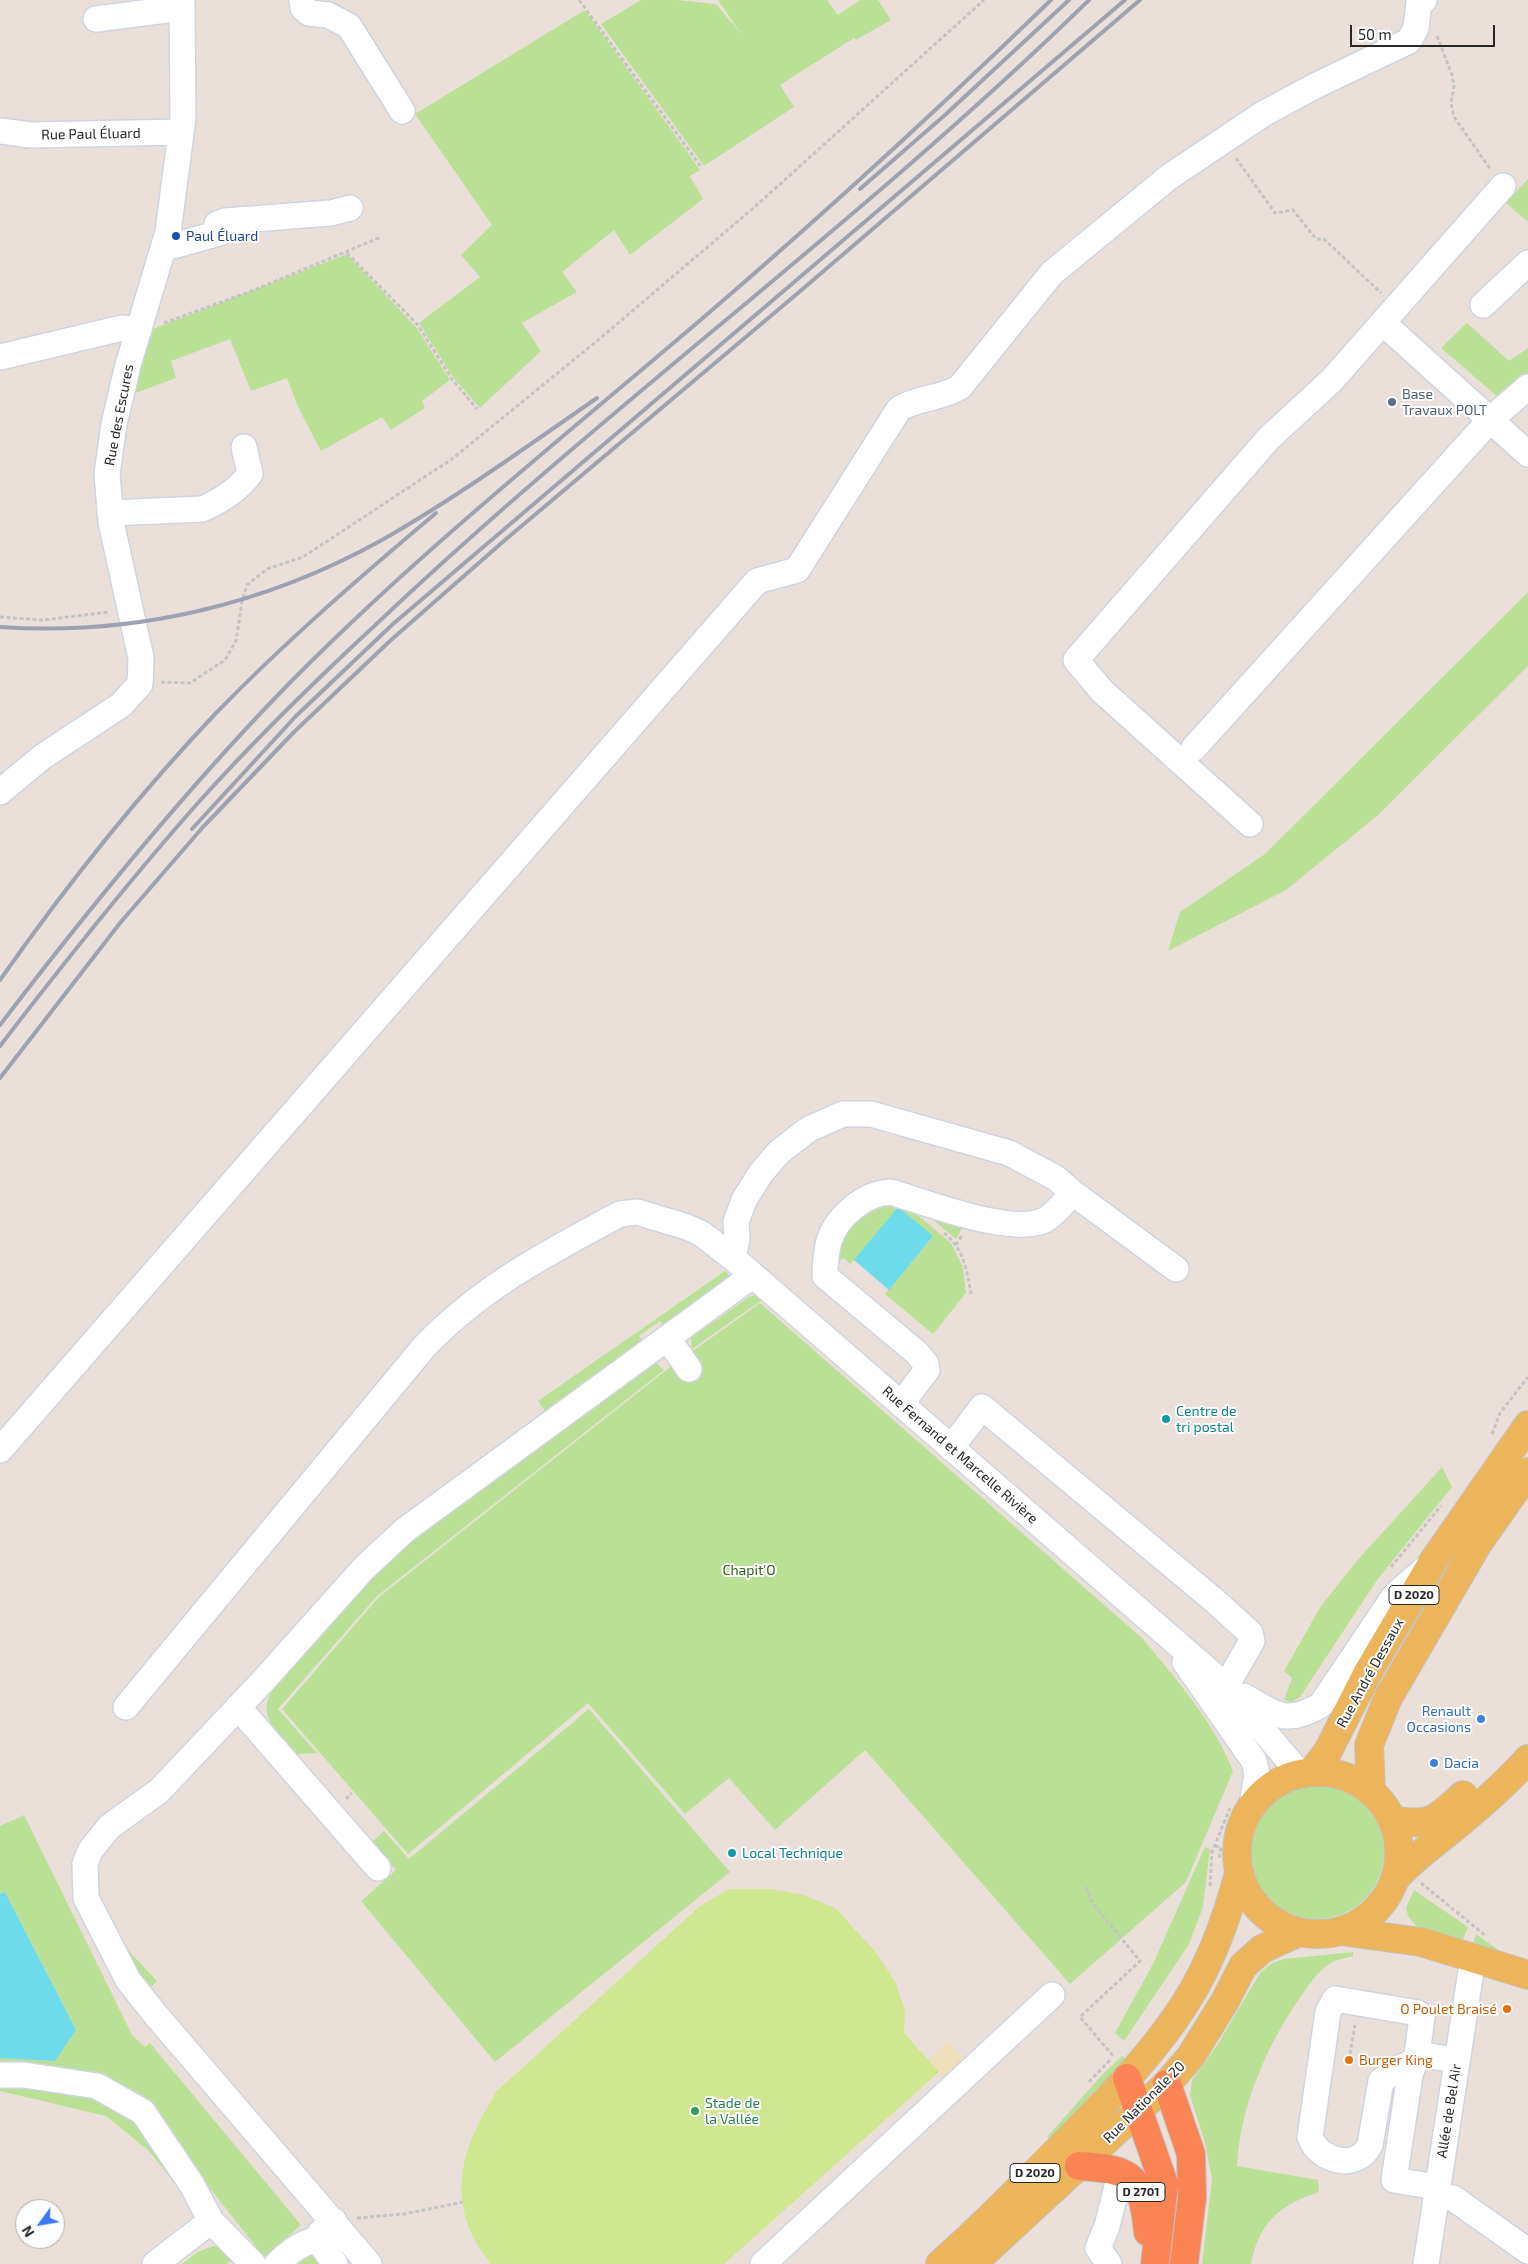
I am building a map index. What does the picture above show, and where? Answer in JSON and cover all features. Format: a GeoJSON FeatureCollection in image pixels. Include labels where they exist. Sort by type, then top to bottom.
{"type":"FeatureCollection","features":[{"type":"Feature","properties":{"kind":"highway","name":"D 2701"},"geometry":{"type":"LineString","coordinates":[[1121,2067],[1164,2184],[1154,2264]]}},
{"type":"Feature","properties":{"kind":"highway"},"geometry":{"type":"LineString","coordinates":[[1167,2084],[1191,2154],[1192,2198],[1184,2264]]}},
{"type":"Feature","properties":{"kind":"highway","name":"D 2701"},"geometry":{"type":"LineString","coordinates":[[1079,2166],[1121,2171],[1134,2181],[1144,2196],[1154,2264]]}},
{"type":"Feature","properties":{"kind":"main road","name":"Rue André Dessaux"},"geometry":{"type":"LineString","coordinates":[[1306,1773],[1328,1750],[1368,1672],[1434,1560],[1528,1425]]}},
{"type":"Feature","properties":{"kind":"main road","name":"Rue André Dessaux"},"geometry":{"type":"LineString","coordinates":[[1371,1792],[1369,1745],[1388,1698],[1477,1545],[1528,1472]]}},
{"type":"Feature","properties":{"kind":"main road"},"geometry":{"type":"LineString","coordinates":[[1392,1820],[1415,1824],[1436,1818],[1528,1738]]}},
{"type":"Feature","properties":{"kind":"main road","name":"Rue Nationale 20"},"geometry":{"type":"LineString","coordinates":[[1306,1773],[1274,1785],[1252,1805],[1241,1826],[1237,1850],[1239,1873],[1245,1890],[1255,1905],[1282,1926],[1299,1932],[1326,1934],[1340,1931],[1362,1922],[1399,1885],[1411,1861],[1465,1819],[1514,1775],[1528,1759]]}},
{"type":"Feature","properties":{"kind":"main road"},"geometry":{"type":"LineString","coordinates":[[1306,1773],[1343,1776],[1371,1792],[1392,1820],[1398,1850],[1399,1885],[1406,1928],[1421,1942]]}},
{"type":"Feature","properties":{"kind":"main road","name":"Rue Nationale 20"},"geometry":{"type":"LineString","coordinates":[[940,2264],[977,2232],[1121,2067],[1186,2002],[1211,1956],[1228,1914],[1239,1873]]}},
{"type":"Feature","properties":{"kind":"main road"},"geometry":{"type":"LineString","coordinates":[[1340,1931],[1482,1949],[1528,1976]]}},
{"type":"Feature","properties":{"kind":"main road","name":"Rue Nationale 20"},"geometry":{"type":"LineString","coordinates":[[972,2264],[1167,2084],[1191,2056],[1243,1966],[1262,1949],[1299,1932]]}},
{"type":"Feature","properties":{"kind":"street"},"geometry":{"type":"LineString","coordinates":[[302,0],[303,8],[309,13],[328,15],[349,26],[402,111]]}},
{"type":"Feature","properties":{"kind":"street"},"geometry":{"type":"LineString","coordinates":[[0,1450],[757,581],[797,570],[899,409],[909,403],[949,394],[960,387],[1052,273],[1169,177],[1263,114],[1315,86],[1408,41],[1416,28],[1419,2],[1424,0]]}},
{"type":"Feature","properties":{"kind":"street"},"geometry":{"type":"LineString","coordinates":[[96,19],[182,4]]}},
{"type":"Feature","properties":{"kind":"street","name":"Rue des Escures"},"geometry":{"type":"LineString","coordinates":[[141,677],[141,658],[110,513],[107,474],[110,450],[128,365],[150,327],[164,245],[168,232],[181,132],[182,4]]}},
{"type":"Feature","properties":{"kind":"street","name":"Rue Paul Éluard"},"geometry":{"type":"LineString","coordinates":[[0,131],[31,135],[181,132]]}},
{"type":"Feature","properties":{"kind":"street"},"geometry":{"type":"LineString","coordinates":[[1250,824],[1102,691],[1076,660],[1269,438],[1332,380],[1503,186]]}},
{"type":"Feature","properties":{"kind":"street"},"geometry":{"type":"LineString","coordinates":[[164,245],[173,246],[218,233],[217,224],[225,221],[331,213],[350,208]]}},
{"type":"Feature","properties":{"kind":"street"},"geometry":{"type":"LineString","coordinates":[[1483,304],[1528,262]]}},
{"type":"Feature","properties":{"kind":"street"},"geometry":{"type":"LineString","coordinates":[[1389,315],[1528,454]]}},
{"type":"Feature","properties":{"kind":"street"},"geometry":{"type":"LineString","coordinates":[[0,357],[122,328],[150,327]]}},
{"type":"Feature","properties":{"kind":"street"},"geometry":{"type":"LineString","coordinates":[[1194,748],[1491,419],[1528,387]]}},
{"type":"Feature","properties":{"kind":"street"},"geometry":{"type":"LineString","coordinates":[[110,513],[202,509],[212,505],[239,488],[250,474],[244,447]]}},
{"type":"Feature","properties":{"kind":"street"},"geometry":{"type":"LineString","coordinates":[[0,792],[56,748],[122,705],[136,691],[141,677]]}},
{"type":"Feature","properties":{"kind":"street"},"geometry":{"type":"LineString","coordinates":[[733,1258],[737,1238],[736,1222],[744,1200],[761,1173],[779,1152],[808,1128],[843,1114],[871,1114],[1009,1153],[1056,1178],[1073,1193],[1176,1269]]}},
{"type":"Feature","properties":{"kind":"street"},"geometry":{"type":"LineString","coordinates":[[901,1404],[928,1370],[921,1357],[825,1276],[830,1239],[843,1217],[855,1206],[866,1200],[885,1192],[891,1192],[969,1216],[1012,1225],[1041,1222],[1044,1210],[1073,1193]]}},
{"type":"Feature","properties":{"kind":"street","name":"Rue Fernand et Marcelle Rivière"},"geometry":{"type":"LineString","coordinates":[[126,1707],[424,1346],[460,1312],[522,1267],[620,1214],[637,1212],[687,1227],[702,1234],[733,1258],[1166,1636],[1226,1686],[1306,1773]]}},
{"type":"Feature","properties":{"kind":"street"},"geometry":{"type":"LineString","coordinates":[[369,2264],[134,1987],[86,1898],[85,1864],[100,1836],[159,1791],[238,1708],[364,1568],[405,1530],[752,1276]]}},
{"type":"Feature","properties":{"kind":"street"},"geometry":{"type":"LineString","coordinates":[[668,1339],[689,1369]]}},
{"type":"Feature","properties":{"kind":"street"},"geometry":{"type":"LineString","coordinates":[[952,1448],[982,1407],[1215,1600],[1250,1634],[1252,1642],[1226,1686],[1271,1713],[1284,1716],[1309,1712],[1326,1699],[1395,1595],[1434,1560]]}},
{"type":"Feature","properties":{"kind":"street","name":"Rue Fernand et Marcelle Rivière"},"geometry":{"type":"LineString","coordinates":[[1166,1636],[1254,1761],[1257,1774],[1252,1805]]}},
{"type":"Feature","properties":{"kind":"street"},"geometry":{"type":"LineString","coordinates":[[238,1708],[378,1868]]}},
{"type":"Feature","properties":{"kind":"street","name":"Allée de Bel Air"},"geometry":{"type":"LineString","coordinates":[[1426,2264],[1456,2060],[1482,1949]]}},
{"type":"Feature","properties":{"kind":"street"},"geometry":{"type":"LineString","coordinates":[[763,2264],[1052,1995]]}},
{"type":"Feature","properties":{"kind":"street"},"geometry":{"type":"LineString","coordinates":[[1456,2060],[1415,2058],[1381,2081],[1370,2145],[1367,2152],[1353,2160],[1342,2160],[1328,2158],[1314,2148],[1310,2137],[1318,2074],[1328,2012],[1335,1999],[1418,2013],[1422,2017],[1415,2058],[1394,2180],[1453,2198],[1528,2251]]}},
{"type":"Feature","properties":{"kind":"street"},"geometry":{"type":"LineString","coordinates":[[0,2076],[24,2075],[97,2086],[143,2112],[192,2185],[211,2221],[253,2264]]}},
{"type":"Feature","properties":{"kind":"street"},"geometry":{"type":"LineString","coordinates":[[1109,2264],[1098,2248],[1107,2226],[1121,2171]]}},
{"type":"Feature","properties":{"kind":"street"},"geometry":{"type":"LineString","coordinates":[[155,2264],[211,2221]]}},
{"type":"Feature","properties":{"kind":"street"},"geometry":{"type":"LineString","coordinates":[[278,2264],[290,2251],[304,2242],[317,2239],[334,2221]]}},
{"type":"Feature","properties":{"kind":"street"},"geometry":{"type":"LineString","coordinates":[[317,2239],[335,2264]]}},
{"type":"Feature","properties":{"kind":"path"},"geometry":{"type":"LineString","coordinates":[[579,0],[702,168]]}},
{"type":"Feature","properties":{"kind":"path"},"geometry":{"type":"LineString","coordinates":[[141,677],[156,682],[190,683],[225,660],[236,641],[242,600],[247,585],[267,569],[303,557],[452,459],[597,341],[758,204],[984,0]]}},
{"type":"Feature","properties":{"kind":"path"},"geometry":{"type":"LineString","coordinates":[[1435,32],[1452,75],[1454,86],[1451,103],[1454,117],[1503,186]]}},
{"type":"Feature","properties":{"kind":"path"},"geometry":{"type":"LineString","coordinates":[[1224,141],[1276,213],[1293,210],[1316,239],[1324,239],[1389,315]]}},
{"type":"Feature","properties":{"kind":"path"},"geometry":{"type":"LineString","coordinates":[[150,327],[347,253],[381,237]]}},
{"type":"Feature","properties":{"kind":"path"},"geometry":{"type":"LineString","coordinates":[[347,253],[417,324],[452,379],[477,409]]}},
{"type":"Feature","properties":{"kind":"path"},"geometry":{"type":"LineString","coordinates":[[0,617],[43,620],[111,612]]}},
{"type":"Feature","properties":{"kind":"path"},"geometry":{"type":"LineString","coordinates":[[938,1228],[952,1240],[966,1262],[971,1294]]}},
{"type":"Feature","properties":{"kind":"path"},"geometry":{"type":"LineString","coordinates":[[1490,1438],[1500,1413],[1528,1377]]}},
{"type":"Feature","properties":{"kind":"path"},"geometry":{"type":"LineString","coordinates":[[1386,1574],[1447,1499]]}},
{"type":"Feature","properties":{"kind":"path"},"geometry":{"type":"LineString","coordinates":[[1210,1889],[1215,1846]]}},
{"type":"Feature","properties":{"kind":"path"},"geometry":{"type":"LineString","coordinates":[[1399,1885],[1430,1892],[1482,1949]]}},
{"type":"Feature","properties":{"kind":"path"},"geometry":{"type":"LineString","coordinates":[[1086,1887],[1092,1904],[1140,1961],[1080,2017],[1121,2067]]}},
{"type":"Feature","properties":{"kind":"path"},"geometry":{"type":"LineString","coordinates":[[1350,2054],[1357,2017]]}},
{"type":"Feature","properties":{"kind":"path"},"geometry":{"type":"LineString","coordinates":[[1119,2052],[1121,2067]]}},
{"type":"Feature","properties":{"kind":"path"},"geometry":{"type":"LineString","coordinates":[[1085,2087],[1121,2067]]}},
{"type":"Feature","properties":{"kind":"path"},"geometry":{"type":"LineString","coordinates":[[334,2221],[404,2214],[462,2202]]}},
{"type":"Feature","properties":{"kind":"green space"},"geometry":{"type":"Polygon","coordinates":[[[641,0],[676,0],[716,4],[742,35],[718,0],[827,0],[838,15],[860,0],[878,0],[891,20],[856,40],[854,38],[780,85],[794,107],[704,166],[601,24],[641,0]]]}},
{"type":"Feature","properties":{"kind":"green space"},"geometry":{"type":"Polygon","coordinates":[[[585,10],[700,170],[690,176],[703,199],[630,255],[614,230],[562,272],[577,292],[522,323],[541,351],[480,408],[453,377],[419,323],[480,277],[461,255],[492,225],[415,114],[585,10]]]}},
{"type":"Feature","properties":{"kind":"green space"},"geometry":{"type":"Polygon","coordinates":[[[1528,179],[1528,222],[1506,203],[1528,179]]]}},
{"type":"Feature","properties":{"kind":"green space"},"geometry":{"type":"Polygon","coordinates":[[[347,254],[416,327],[450,380],[422,401],[425,408],[391,430],[382,417],[321,451],[298,407],[287,378],[251,391],[230,339],[171,361],[176,378],[133,394],[153,329],[347,254]]]}},
{"type":"Feature","properties":{"kind":"green space"},"geometry":{"type":"Polygon","coordinates":[[[1467,323],[1509,361],[1528,348],[1528,374],[1497,396],[1441,348],[1467,323]]]}},
{"type":"Feature","properties":{"kind":"green space"},"geometry":{"type":"Polygon","coordinates":[[[1528,592],[1528,666],[1377,816],[1286,890],[1168,951],[1180,912],[1265,854],[1528,592]]]}},
{"type":"Feature","properties":{"kind":"green space"},"geometry":{"type":"Polygon","coordinates":[[[902,1202],[951,1243],[963,1267],[966,1293],[933,1334],[885,1294],[933,1236],[854,1260],[850,1264],[844,1258],[836,1263],[842,1226],[878,1203],[902,1202]]]}},
{"type":"Feature","properties":{"kind":"green space"},"geometry":{"type":"Polygon","coordinates":[[[914,1204],[967,1220],[956,1239],[914,1204]]]}},
{"type":"Feature","properties":{"kind":"green space"},"geometry":{"type":"Polygon","coordinates":[[[725,1271],[731,1276],[665,1329],[660,1321],[639,1336],[645,1345],[548,1415],[538,1401],[725,1271]]]}},
{"type":"Feature","properties":{"kind":"green space"},"geometry":{"type":"Polygon","coordinates":[[[755,1295],[762,1300],[692,1349],[691,1338],[749,1297],[755,1295]]]}},
{"type":"Feature","properties":{"kind":"green space","name":"Chapit'O"},"geometry":{"type":"Polygon","coordinates":[[[760,1303],[1143,1639],[1205,1718],[1225,1753],[1233,1771],[1186,1882],[1070,1984],[865,1750],[775,1830],[729,1778],[685,1814],[588,1703],[408,1854],[282,1709],[379,1597],[665,1371],[760,1303]]]}},
{"type":"Feature","properties":{"kind":"green space"},"geometry":{"type":"Polygon","coordinates":[[[655,1362],[664,1370],[377,1596],[278,1709],[317,1753],[296,1754],[277,1732],[268,1717],[268,1700],[272,1690],[380,1566],[410,1541],[655,1362]]]}},
{"type":"Feature","properties":{"kind":"green space"},"geometry":{"type":"Polygon","coordinates":[[[1442,1467],[1452,1487],[1377,1580],[1300,1697],[1292,1702],[1284,1700],[1292,1678],[1284,1671],[1321,1606],[1355,1563],[1442,1467]]]}},
{"type":"Feature","properties":{"kind":"green space"},"geometry":{"type":"Polygon","coordinates":[[[589,1709],[730,1872],[495,2062],[361,1901],[396,1870],[371,1843],[384,1831],[409,1859],[589,1709]]]}},
{"type":"Feature","properties":{"kind":"green space"},"geometry":{"type":"Polygon","coordinates":[[[1317,1785],[1343,1790],[1354,1796],[1364,1805],[1373,1815],[1379,1826],[1384,1852],[1379,1878],[1373,1889],[1364,1899],[1354,1908],[1343,1914],[1317,1919],[1291,1914],[1280,1908],[1270,1899],[1261,1889],[1255,1878],[1250,1852],[1255,1826],[1261,1815],[1270,1805],[1280,1796],[1291,1790],[1317,1785]]]}},
{"type":"Feature","properties":{"kind":"green space"},"geometry":{"type":"Polygon","coordinates":[[[24,1815],[132,2035],[145,2047],[150,2043],[301,2225],[264,2257],[135,2093],[93,2075],[0,2069],[0,2058],[55,2061],[76,2030],[5,1892],[0,1894],[0,1826],[24,1815]]]}},
{"type":"Feature","properties":{"kind":"green space"},"geometry":{"type":"Polygon","coordinates":[[[1205,1847],[1210,1849],[1203,1907],[1189,1944],[1124,2041],[1115,2033],[1153,1964],[1205,1847]]]}},
{"type":"Feature","properties":{"kind":"green space"},"geometry":{"type":"Polygon","coordinates":[[[729,1889],[771,1889],[804,1895],[835,1908],[875,1951],[896,1983],[905,2011],[904,2033],[939,2072],[724,2264],[491,2264],[476,2242],[466,2219],[462,2200],[462,2181],[464,2162],[477,2126],[497,2091],[700,1906],[729,1889]]]}},
{"type":"Feature","properties":{"kind":"green space"},"geometry":{"type":"Polygon","coordinates":[[[1414,1890],[1468,1927],[1462,1942],[1428,1932],[1414,1923],[1406,1908],[1414,1890]]]}},
{"type":"Feature","properties":{"kind":"green space"},"geometry":{"type":"Polygon","coordinates":[[[1476,1934],[1507,1956],[1472,1946],[1476,1934]]]}},
{"type":"Feature","properties":{"kind":"green space"},"geometry":{"type":"Polygon","coordinates":[[[115,1936],[157,1981],[147,1991],[115,1936]]]}},
{"type":"Feature","properties":{"kind":"green space"},"geometry":{"type":"Polygon","coordinates":[[[1353,1952],[1353,1956],[1334,1962],[1318,1973],[1277,2035],[1257,2077],[1243,2121],[1239,2143],[1237,2166],[1318,2180],[1319,2192],[1293,2203],[1273,2217],[1260,2237],[1251,2264],[1202,2264],[1212,2179],[1205,2143],[1190,2095],[1192,2080],[1218,2044],[1260,1973],[1272,1963],[1284,1959],[1353,1952]]]}},
{"type":"Feature","properties":{"kind":"green space"},"geometry":{"type":"Polygon","coordinates":[[[1122,2056],[1128,2061],[1054,2143],[1047,2137],[1100,2077],[1122,2056]]]}},
{"type":"Feature","properties":{"kind":"green space"},"geometry":{"type":"Polygon","coordinates":[[[0,2087],[54,2087],[90,2094],[139,2122],[197,2211],[149,2151],[106,2116],[0,2091],[0,2087]]]}},
{"type":"Feature","properties":{"kind":"green space"},"geometry":{"type":"Polygon","coordinates":[[[213,2246],[225,2249],[233,2259],[226,2264],[182,2264],[198,2252],[213,2246]]]}},
{"type":"Feature","properties":{"kind":"green space"},"geometry":{"type":"Polygon","coordinates":[[[304,2248],[320,2254],[319,2264],[289,2264],[304,2248]]]}},
{"type":"Feature","properties":{"kind":"sand"},"geometry":{"type":"Polygon","coordinates":[[[948,2042],[964,2059],[944,2077],[928,2060],[948,2042]]]}},
{"type":"Feature","properties":{"kind":"water"},"geometry":{"type":"Polygon","coordinates":[[[898,1207],[933,1236],[889,1290],[854,1260],[898,1207]]]}},
{"type":"Feature","properties":{"kind":"water"},"geometry":{"type":"Polygon","coordinates":[[[5,1892],[76,2030],[55,2061],[0,2058],[0,1894],[5,1892]]]}},
{"type":"Feature","properties":{"kind":"railway"},"geometry":{"type":"LineString","coordinates":[[0,1025],[99,898],[168,816],[239,736],[320,652],[412,566],[703,318],[804,229],[904,139],[1051,0]]}},
{"type":"Feature","properties":{"kind":"railway"},"geometry":{"type":"LineString","coordinates":[[860,189],[945,115],[1069,0]]}},
{"type":"Feature","properties":{"kind":"railway"},"geometry":{"type":"LineString","coordinates":[[0,1046],[96,924],[171,833],[242,755],[313,684],[471,537],[559,460],[917,158],[1089,0]]}},
{"type":"Feature","properties":{"kind":"railway"},"geometry":{"type":"LineString","coordinates":[[192,829],[296,716],[393,624],[1125,0]]}},
{"type":"Feature","properties":{"kind":"railway"},"geometry":{"type":"LineString","coordinates":[[0,1078],[120,923],[203,827],[294,732],[391,640],[505,540],[798,293],[1140,0]]}},
{"type":"Feature","properties":{"kind":"railway"},"geometry":{"type":"LineString","coordinates":[[0,627],[50,629],[149,621],[245,598],[292,582],[337,563],[410,524],[491,472],[597,398]]}},
{"type":"Feature","properties":{"kind":"railway"},"geometry":{"type":"LineString","coordinates":[[0,980],[77,876],[131,808],[188,743],[270,660],[379,561],[436,513]]}},
{"type":"Feature","properties":{"kind":"place","name":"Paul Éluard"},"geometry":{"type":"Point","coordinates":[176,236]}},
{"type":"Feature","properties":{"kind":"place","name":"Base Travaux POLT"},"geometry":{"type":"Point","coordinates":[1392,402]}},
{"type":"Feature","properties":{"kind":"place","name":"Centre de tri postal"},"geometry":{"type":"Point","coordinates":[1166,1419]}},
{"type":"Feature","properties":{"kind":"place","name":"Renault Occasions"},"geometry":{"type":"Point","coordinates":[1481,1719]}},
{"type":"Feature","properties":{"kind":"place","name":"Dacia"},"geometry":{"type":"Point","coordinates":[1434,1763]}},
{"type":"Feature","properties":{"kind":"place","name":"Local Technique"},"geometry":{"type":"Point","coordinates":[732,1853]}},
{"type":"Feature","properties":{"kind":"place","name":"O Poulet Braisé"},"geometry":{"type":"Point","coordinates":[1507,2009]}},
{"type":"Feature","properties":{"kind":"place","name":"Burger King"},"geometry":{"type":"Point","coordinates":[1349,2060]}},
{"type":"Feature","properties":{"kind":"place","name":"Stade de la Vallée"},"geometry":{"type":"Point","coordinates":[695,2111]}}]}
